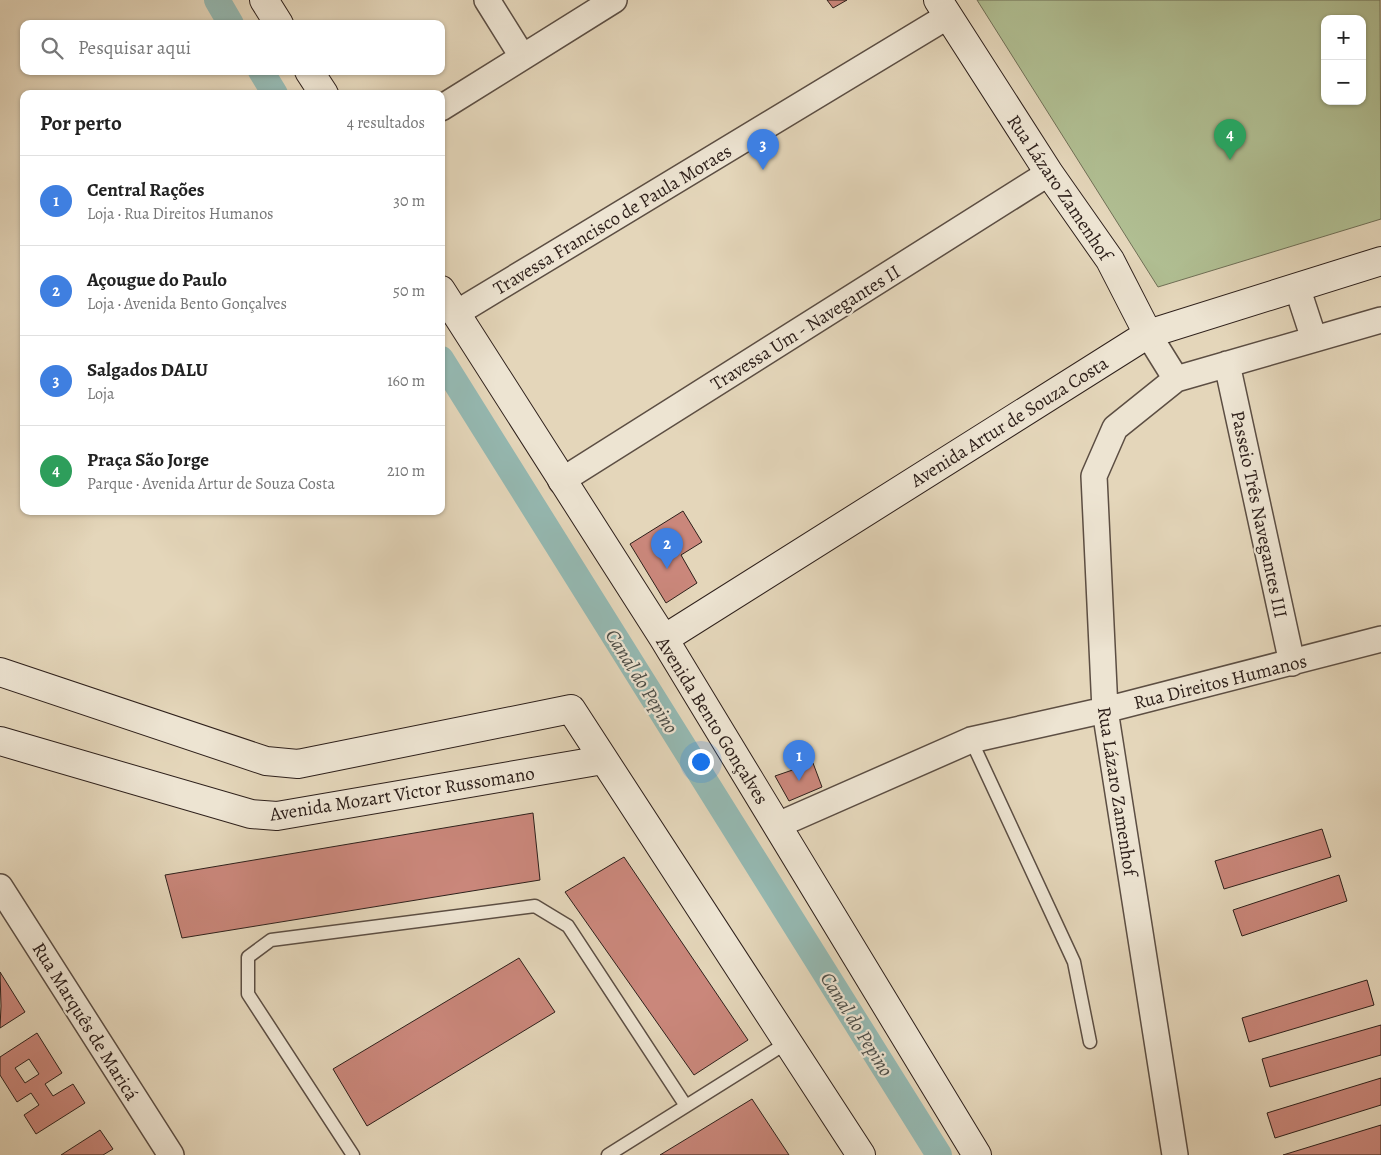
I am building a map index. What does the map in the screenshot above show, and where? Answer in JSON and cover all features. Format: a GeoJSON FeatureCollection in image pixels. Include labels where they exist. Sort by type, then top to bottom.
{"type":"FeatureCollection","features":[{"type":"Feature","properties":{"kind":"street"},"geometry":{"type":"LineString","coordinates":[[264,0],[276,20]]}},
{"type":"Feature","properties":{"kind":"street"},"geometry":{"type":"LineString","coordinates":[[487,0],[522,56]]}},
{"type":"Feature","properties":{"kind":"street"},"geometry":{"type":"LineString","coordinates":[[445,105],[614,0]]}},
{"type":"Feature","properties":{"kind":"street","name":"Rua Lázaro Zamenhof"},"geometry":{"type":"LineString","coordinates":[[943,8],[1049,173],[1110,260],[1148,334],[1176,379],[1115,428],[1094,476],[1105,710],[1175,1155]]}},
{"type":"Feature","properties":{"kind":"street","name":"Travessa Francisco de Paula Moraes"},"geometry":{"type":"LineString","coordinates":[[455,314],[943,8]]}},
{"type":"Feature","properties":{"kind":"street"},"geometry":{"type":"LineString","coordinates":[[312,75],[321,90]]}},
{"type":"Feature","properties":{"kind":"street","name":"Travessa Um - Navegantes II"},"geometry":{"type":"LineString","coordinates":[[561,481],[1049,173]]}},
{"type":"Feature","properties":{"kind":"street","name":"Avenida Artur de Souza Costa"},"geometry":{"type":"LineString","coordinates":[[664,639],[1148,334],[1381,261]]}},
{"type":"Feature","properties":{"kind":"street"},"geometry":{"type":"LineString","coordinates":[[1297,287],[1314,339]]}},
{"type":"Feature","properties":{"kind":"street","name":"Avenida Bento Gonçalves"},"geometry":{"type":"LineString","coordinates":[[445,297],[561,481],[664,639],[977,1155]]}},
{"type":"Feature","properties":{"kind":"street"},"geometry":{"type":"LineString","coordinates":[[1176,379],[1381,320]]}},
{"type":"Feature","properties":{"kind":"street","name":"Passeio Três Navegantes III"},"geometry":{"type":"LineString","coordinates":[[1228,364],[1292,664]]}},
{"type":"Feature","properties":{"kind":"street","name":"Rua Direitos Humanos"},"geometry":{"type":"LineString","coordinates":[[778,825],[971,740],[1105,710],[1292,664],[1381,639]]}},
{"type":"Feature","properties":{"kind":"street"},"geometry":{"type":"LineString","coordinates":[[0,672],[266,761],[298,764],[571,709],[861,1155]]}},
{"type":"Feature","properties":{"kind":"street","name":"Avenida Mozart Victor Russomano"},"geometry":{"type":"LineString","coordinates":[[0,741],[251,814],[276,816],[603,760]]}},
{"type":"Feature","properties":{"kind":"street","name":"Rua Marquês de Maricá"},"geometry":{"type":"LineString","coordinates":[[0,887],[171,1155]]}},
{"type":"Feature","properties":{"kind":"lane"},"geometry":{"type":"LineString","coordinates":[[971,740],[1074,962],[1090,1042]]}},
{"type":"Feature","properties":{"kind":"lane"},"geometry":{"type":"LineString","coordinates":[[353,1155],[248,994],[248,957],[271,940],[535,906],[568,926],[686,1106]]}},
{"type":"Feature","properties":{"kind":"lane"},"geometry":{"type":"LineString","coordinates":[[608,1155],[788,1042]]}},
{"type":"Feature","properties":{"kind":"green space"},"geometry":{"type":"Polygon","coordinates":[[[977,0],[1380,0],[1381,219],[1158,287],[977,0]]]}},
{"type":"Feature","properties":{"kind":"building"},"geometry":{"type":"Polygon","coordinates":[[[827,0],[847,0],[833,8],[827,0]]]}},
{"type":"Feature","properties":{"kind":"building"},"geometry":{"type":"Polygon","coordinates":[[[683,511],[702,542],[681,555],[697,583],[666,603],[630,544],[683,511]]]}},
{"type":"Feature","properties":{"kind":"building"},"geometry":{"type":"Polygon","coordinates":[[[813,763],[822,787],[789,801],[775,776],[813,763]]]}},
{"type":"Feature","properties":{"kind":"building"},"geometry":{"type":"Polygon","coordinates":[[[533,813],[540,880],[182,938],[165,875],[533,813]]]}},
{"type":"Feature","properties":{"kind":"building"},"geometry":{"type":"Polygon","coordinates":[[[1322,829],[1331,857],[1224,889],[1215,861],[1322,829]]]}},
{"type":"Feature","properties":{"kind":"building"},"geometry":{"type":"Polygon","coordinates":[[[624,857],[748,1040],[694,1075],[565,892],[624,857]]]}},
{"type":"Feature","properties":{"kind":"building"},"geometry":{"type":"Polygon","coordinates":[[[1339,875],[1347,901],[1242,936],[1233,910],[1339,875]]]}},
{"type":"Feature","properties":{"kind":"building"},"geometry":{"type":"Polygon","coordinates":[[[519,958],[555,1012],[367,1126],[333,1069],[519,958]]]}},
{"type":"Feature","properties":{"kind":"building"},"geometry":{"type":"Polygon","coordinates":[[[0,972],[25,1012],[0,1028],[1,1006],[0,972]]]}},
{"type":"Feature","properties":{"kind":"building"},"geometry":{"type":"Polygon","coordinates":[[[1367,980],[1374,1005],[1249,1042],[1242,1018],[1367,980]]]}},
{"type":"Feature","properties":{"kind":"building"},"geometry":{"type":"Polygon","coordinates":[[[1381,1025],[1381,1055],[1270,1087],[1262,1059],[1381,1025]]]}},
{"type":"Feature","properties":{"kind":"building"},"geometry":{"type":"Polygon","coordinates":[[[37,1033],[62,1073],[45,1084],[53,1096],[73,1084],[85,1103],[36,1134],[24,1115],[39,1105],[31,1093],[17,1102],[0,1075],[0,1057],[37,1033]],[[29,1059],[15,1068],[25,1083],[39,1074],[29,1059]]]}},
{"type":"Feature","properties":{"kind":"building"},"geometry":{"type":"Polygon","coordinates":[[[1381,1078],[1381,1105],[1275,1138],[1267,1113],[1381,1078]]]}},
{"type":"Feature","properties":{"kind":"building"},"geometry":{"type":"Polygon","coordinates":[[[752,1099],[789,1155],[660,1155],[752,1099]]]}},
{"type":"Feature","properties":{"kind":"building"},"geometry":{"type":"Polygon","coordinates":[[[1381,1125],[1381,1155],[1283,1155],[1381,1125]]]}},
{"type":"Feature","properties":{"kind":"building"},"geometry":{"type":"Polygon","coordinates":[[[100,1130],[113,1149],[103,1155],[61,1155],[100,1130]]]}},
{"type":"Feature","properties":{"kind":"waterway","name":"Canal do Pepino"},"geometry":{"type":"LineString","coordinates":[[217,0],[229,20]]}},
{"type":"Feature","properties":{"kind":"waterway","name":"Canal do Pepino"},"geometry":{"type":"LineString","coordinates":[[263,75],[273,90]]}},
{"type":"Feature","properties":{"kind":"waterway","name":"Canal do Pepino"},"geometry":{"type":"LineString","coordinates":[[445,365],[939,1155]]}},
{"type":"Feature","properties":{"kind":"place","name":"Praça São Jorge"},"geometry":{"type":"Point","coordinates":[1230,160]}},
{"type":"Feature","properties":{"kind":"place","name":"Salgados DALU"},"geometry":{"type":"Point","coordinates":[763,170]}},
{"type":"Feature","properties":{"kind":"place","name":"Açougue do Paulo"},"geometry":{"type":"Point","coordinates":[667,569]}},
{"type":"Feature","properties":{"kind":"place","name":"Central Rações"},"geometry":{"type":"Point","coordinates":[799,781]}}]}
